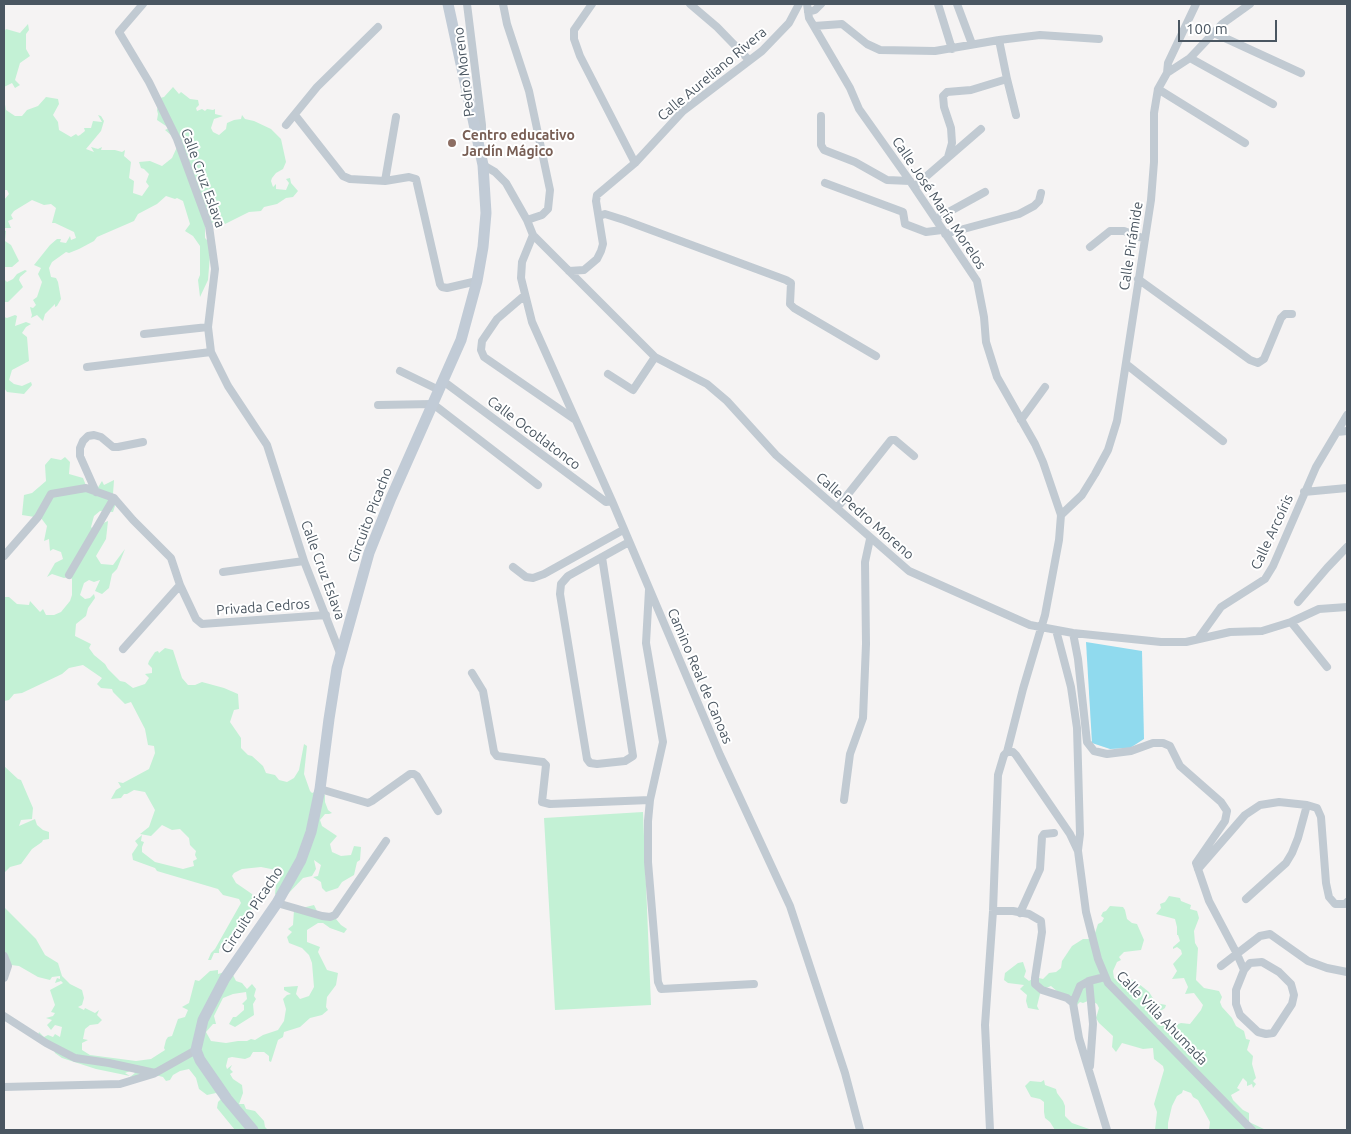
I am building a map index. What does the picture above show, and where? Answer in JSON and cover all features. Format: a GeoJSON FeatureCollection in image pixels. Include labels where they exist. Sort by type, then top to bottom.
{"type":"FeatureCollection","features":[{"type":"Feature","properties":{"kind":"main road","name":"Circuito Picacho"},"geometry":{"type":"LineString","coordinates":[[196,1050],[203,1020],[225,978],[277,904],[301,860],[311,832],[320,789],[329,719],[341,653],[369,553],[391,498],[461,340],[477,281],[485,229],[483,165],[448,4]]}},
{"type":"Feature","properties":{"kind":"main road"},"geometry":{"type":"LineString","coordinates":[[196,1050],[200,1060],[223,1093],[253,1130]]}},
{"type":"Feature","properties":{"kind":"street","name":"Calle Cruz Eslava"},"geometry":{"type":"LineString","coordinates":[[143,4],[119,32],[149,82],[177,139],[209,226],[215,269],[208,327],[211,352],[228,386],[267,445],[304,561],[341,653]]}},
{"type":"Feature","properties":{"kind":"street","name":"Pedro Moreno"},"geometry":{"type":"LineString","coordinates":[[467,4],[482,125],[482,132],[476,134]]}},
{"type":"Feature","properties":{"kind":"street"},"geometry":{"type":"LineString","coordinates":[[503,4],[507,24],[529,91],[550,190],[548,208],[542,215],[527,220]]}},
{"type":"Feature","properties":{"kind":"street"},"geometry":{"type":"LineString","coordinates":[[592,4],[574,30],[574,39],[580,56],[635,163]]}},
{"type":"Feature","properties":{"kind":"street"},"geometry":{"type":"LineString","coordinates":[[690,4],[717,27],[749,60]]}},
{"type":"Feature","properties":{"kind":"street","name":"Calle Aureliano Rivera"},"geometry":{"type":"LineString","coordinates":[[569,271],[584,270],[597,259],[602,244],[596,201],[597,196],[635,163],[683,111],[762,51],[789,23],[799,4]]}},
{"type":"Feature","properties":{"kind":"street","name":"Calle José María Morelos"},"geometry":{"type":"LineString","coordinates":[[807,4],[809,18],[850,88],[859,109],[977,281],[984,317],[986,342],[997,377],[1043,462],[1061,515],[1059,540],[1042,627],[1023,689],[1007,752],[1004,755],[998,775],[993,911],[985,1024],[990,1130]]}},
{"type":"Feature","properties":{"kind":"street"},"geometry":{"type":"LineString","coordinates":[[808,12],[815,10],[821,4]]}},
{"type":"Feature","properties":{"kind":"street"},"geometry":{"type":"LineString","coordinates":[[938,4],[952,49]]}},
{"type":"Feature","properties":{"kind":"street"},"geometry":{"type":"LineString","coordinates":[[957,4],[972,44]]}},
{"type":"Feature","properties":{"kind":"street"},"geometry":{"type":"LineString","coordinates":[[1167,73],[1168,63],[1196,4]]}},
{"type":"Feature","properties":{"kind":"street","name":"Calle Pirámide"},"geometry":{"type":"LineString","coordinates":[[1061,515],[1082,495],[1108,450],[1117,421],[1151,200],[1154,162],[1154,113],[1158,89],[1167,73],[1190,58],[1222,24],[1250,4]]}},
{"type":"Feature","properties":{"kind":"street"},"geometry":{"type":"LineString","coordinates":[[814,26],[842,24],[867,44],[880,50],[935,51],[999,40],[1046,35],[1099,40]]}},
{"type":"Feature","properties":{"kind":"street"},"geometry":{"type":"LineString","coordinates":[[286,125],[318,87],[378,27]]}},
{"type":"Feature","properties":{"kind":"street"},"geometry":{"type":"LineString","coordinates":[[1214,32],[1301,73]]}},
{"type":"Feature","properties":{"kind":"street"},"geometry":{"type":"LineString","coordinates":[[999,40],[1016,115]]}},
{"type":"Feature","properties":{"kind":"street"},"geometry":{"type":"LineString","coordinates":[[1190,58],[1273,104]]}},
{"type":"Feature","properties":{"kind":"street"},"geometry":{"type":"LineString","coordinates":[[948,157],[952,143],[951,128],[944,108],[943,96],[947,92],[970,90],[1007,79]]}},
{"type":"Feature","properties":{"kind":"street"},"geometry":{"type":"LineString","coordinates":[[1158,89],[1245,143]]}},
{"type":"Feature","properties":{"kind":"street"},"geometry":{"type":"LineString","coordinates":[[296,115],[343,176],[350,179],[385,181],[413,177],[416,179],[440,284],[442,287],[447,288],[477,281]]}},
{"type":"Feature","properties":{"kind":"street"},"geometry":{"type":"LineString","coordinates":[[821,116],[822,146],[824,150],[854,162],[887,180],[912,184],[981,129]]}},
{"type":"Feature","properties":{"kind":"street"},"geometry":{"type":"LineString","coordinates":[[385,181],[396,117]]}},
{"type":"Feature","properties":{"kind":"street","name":"Calle Pedro Moreno"},"geometry":{"type":"LineString","coordinates":[[483,165],[495,172],[506,183],[527,220],[532,235],[655,357],[707,384],[727,401],[776,455],[870,539],[909,571],[1030,625],[1073,633],[1161,642],[1186,642],[1230,632],[1262,631],[1292,622],[1319,610],[1347,607]]}},
{"type":"Feature","properties":{"kind":"street"},"geometry":{"type":"LineString","coordinates":[[826,183],[903,212],[905,224],[926,232],[944,232],[977,227],[1019,214],[1034,206],[1039,201],[1042,193]]}},
{"type":"Feature","properties":{"kind":"street"},"geometry":{"type":"LineString","coordinates":[[936,219],[984,192]]}},
{"type":"Feature","properties":{"kind":"street"},"geometry":{"type":"LineString","coordinates":[[599,216],[605,214],[624,220],[791,283],[790,304],[794,308],[876,356]]}},
{"type":"Feature","properties":{"kind":"street"},"geometry":{"type":"LineString","coordinates":[[1090,247],[1110,231],[1124,230],[1145,240]]}},
{"type":"Feature","properties":{"kind":"street","name":"Camino Real de Canoas"},"geometry":{"type":"LineString","coordinates":[[532,235],[522,262],[522,278],[532,322],[612,501],[720,755],[790,906],[845,1073],[860,1130]]}},
{"type":"Feature","properties":{"kind":"street"},"geometry":{"type":"LineString","coordinates":[[1138,279],[1250,360],[1258,363],[1264,359],[1281,318],[1285,314],[1292,314]]}},
{"type":"Feature","properties":{"kind":"street"},"geometry":{"type":"LineString","coordinates":[[525,295],[497,319],[482,340],[481,350],[484,357],[575,420]]}},
{"type":"Feature","properties":{"kind":"street"},"geometry":{"type":"LineString","coordinates":[[144,334],[208,327]]}},
{"type":"Feature","properties":{"kind":"street"},"geometry":{"type":"LineString","coordinates":[[87,367],[211,352]]}},
{"type":"Feature","properties":{"kind":"street"},"geometry":{"type":"LineString","coordinates":[[608,374],[633,390],[655,357]]}},
{"type":"Feature","properties":{"kind":"street"},"geometry":{"type":"LineString","coordinates":[[1126,364],[1223,441]]}},
{"type":"Feature","properties":{"kind":"street","name":"Calle Ocotlatonco"},"geometry":{"type":"LineString","coordinates":[[400,371],[441,386],[606,502],[612,501]]}},
{"type":"Feature","properties":{"kind":"street"},"geometry":{"type":"LineString","coordinates":[[1021,420],[1045,387]]}},
{"type":"Feature","properties":{"kind":"street"},"geometry":{"type":"LineString","coordinates":[[378,405],[433,404],[538,485]]}},
{"type":"Feature","properties":{"kind":"street","name":"Calle Arcoíris"},"geometry":{"type":"LineString","coordinates":[[1198,639],[1221,607],[1265,579],[1273,566],[1316,468],[1347,415]]}},
{"type":"Feature","properties":{"kind":"street"},"geometry":{"type":"LineString","coordinates":[[1337,432],[1347,431]]}},
{"type":"Feature","properties":{"kind":"street"},"geometry":{"type":"LineString","coordinates":[[96,492],[80,456],[80,448],[83,441],[88,436],[94,435],[101,437],[113,447],[143,442]]}},
{"type":"Feature","properties":{"kind":"street"},"geometry":{"type":"LineString","coordinates":[[836,508],[891,440],[895,440],[914,456]]}},
{"type":"Feature","properties":{"kind":"street"},"geometry":{"type":"LineString","coordinates":[[4,556],[38,517],[51,494],[86,488],[114,498],[69,575]]}},
{"type":"Feature","properties":{"kind":"street"},"geometry":{"type":"LineString","coordinates":[[1304,492],[1347,488]]}},
{"type":"Feature","properties":{"kind":"street","name":"Privada Cedros"},"geometry":{"type":"LineString","coordinates":[[114,498],[133,520],[172,558],[180,585],[196,619],[202,624],[326,615]]}},
{"type":"Feature","properties":{"kind":"street"},"geometry":{"type":"LineString","coordinates":[[513,567],[526,577],[533,578],[544,574],[624,530]]}},
{"type":"Feature","properties":{"kind":"street"},"geometry":{"type":"LineString","coordinates":[[844,800],[850,754],[862,718],[866,644],[864,562],[870,539]]}},
{"type":"Feature","properties":{"kind":"street"},"geometry":{"type":"LineString","coordinates":[[602,557],[633,756],[625,761],[590,764],[587,759],[560,594],[561,584],[568,576],[602,557],[629,542]]}},
{"type":"Feature","properties":{"kind":"street"},"geometry":{"type":"LineString","coordinates":[[1298,602],[1347,547]]}},
{"type":"Feature","properties":{"kind":"street"},"geometry":{"type":"LineString","coordinates":[[223,572],[304,561]]}},
{"type":"Feature","properties":{"kind":"street"},"geometry":{"type":"LineString","coordinates":[[123,649],[180,585]]}},
{"type":"Feature","properties":{"kind":"street"},"geometry":{"type":"LineString","coordinates":[[649,588],[646,643],[663,742],[650,800],[648,821],[648,862],[658,982],[660,989],[754,984]]}},
{"type":"Feature","properties":{"kind":"street"},"geometry":{"type":"LineString","coordinates":[[1292,622],[1327,667]]}},
{"type":"Feature","properties":{"kind":"street"},"geometry":{"type":"LineString","coordinates":[[1056,630],[1071,687],[1077,728],[1080,834],[1078,851]]}},
{"type":"Feature","properties":{"kind":"street"},"geometry":{"type":"LineString","coordinates":[[1073,633],[1078,659],[1087,742],[1094,751],[1107,754],[1131,751],[1153,742],[1170,746],[1180,766],[1221,802],[1226,811],[1225,821],[1196,863],[1208,901],[1244,970],[1236,990],[1236,1004],[1240,1015],[1258,1032],[1273,1033],[1292,1004],[1294,995],[1291,984],[1279,972],[1262,962],[1250,963],[1244,970]]}},
{"type":"Feature","properties":{"kind":"street"},"geometry":{"type":"LineString","coordinates":[[472,673],[483,691],[494,752],[497,756],[544,762],[546,765],[542,802],[550,804],[650,800]]}},
{"type":"Feature","properties":{"kind":"street","name":"Calle Villa Ahumada"},"geometry":{"type":"LineString","coordinates":[[1007,752],[1013,752],[1016,756],[1070,834],[1078,851],[1086,912],[1104,977],[1252,1130]]}},
{"type":"Feature","properties":{"kind":"street"},"geometry":{"type":"LineString","coordinates":[[320,789],[368,803],[410,774],[414,774],[438,811]]}},
{"type":"Feature","properties":{"kind":"street"},"geometry":{"type":"LineString","coordinates":[[1198,869],[1245,815],[1260,805],[1280,802],[1307,805],[1317,808],[1322,818],[1326,883],[1329,898],[1335,904],[1345,904],[1347,902]]}},
{"type":"Feature","properties":{"kind":"street"},"geometry":{"type":"LineString","coordinates":[[1246,899],[1286,863],[1292,853],[1307,805]]}},
{"type":"Feature","properties":{"kind":"street"},"geometry":{"type":"LineString","coordinates":[[1020,913],[1040,869],[1042,837],[1044,834],[1054,833]]}},
{"type":"Feature","properties":{"kind":"street"},"geometry":{"type":"LineString","coordinates":[[277,904],[322,916],[330,917],[335,915],[386,841]]}},
{"type":"Feature","properties":{"kind":"street"},"geometry":{"type":"LineString","coordinates":[[993,911],[1029,914],[1041,921],[1042,932],[1034,978],[1035,984],[1042,990],[1067,998],[1073,1003]]}},
{"type":"Feature","properties":{"kind":"street"},"geometry":{"type":"LineString","coordinates":[[1222,966],[1260,936],[1270,934],[1308,961],[1327,968],[1347,972]]}},
{"type":"Feature","properties":{"kind":"street"},"geometry":{"type":"LineString","coordinates":[[4,956],[8,966],[4,978]]}},
{"type":"Feature","properties":{"kind":"street"},"geometry":{"type":"LineString","coordinates":[[1104,977],[1089,981],[1080,986],[1073,1003],[1079,1038],[1107,1130]]}},
{"type":"Feature","properties":{"kind":"street"},"geometry":{"type":"LineString","coordinates":[[1089,981],[1093,1024],[1089,1070]]}},
{"type":"Feature","properties":{"kind":"street"},"geometry":{"type":"LineString","coordinates":[[4,1016],[46,1043],[75,1058],[155,1073]]}},
{"type":"Feature","properties":{"kind":"street"},"geometry":{"type":"LineString","coordinates":[[4,1087],[120,1084],[155,1073],[196,1050]]}},
{"type":"Feature","properties":{"kind":"green space"},"geometry":{"type":"Polygon","coordinates":[[[28,24],[26,49],[30,56],[20,63],[15,80],[20,85],[15,88],[12,83],[4,87],[4,32],[6,29],[20,33],[28,24]]]}},
{"type":"Feature","properties":{"kind":"green space"},"geometry":{"type":"Polygon","coordinates":[[[173,87],[179,94],[181,92],[190,99],[198,100],[197,111],[215,109],[215,114],[223,116],[214,119],[211,128],[213,132],[219,135],[226,129],[227,123],[241,119],[242,115],[245,119],[271,129],[281,139],[286,162],[283,169],[272,178],[273,187],[276,184],[276,189],[286,190],[289,183],[286,179],[290,178],[291,183],[298,191],[293,197],[264,207],[261,211],[249,212],[225,224],[221,219],[213,223],[211,222],[210,225],[205,227],[205,238],[212,245],[216,246],[210,255],[208,280],[200,297],[198,280],[200,275],[200,246],[193,236],[185,231],[190,224],[183,201],[166,196],[157,204],[138,214],[134,221],[97,237],[94,241],[79,249],[69,253],[66,252],[52,262],[49,268],[51,277],[56,278],[58,282],[61,299],[57,306],[55,307],[55,304],[45,314],[43,321],[37,315],[31,318],[30,307],[33,308],[36,305],[33,300],[37,297],[42,282],[38,274],[41,268],[34,265],[57,239],[61,239],[60,242],[66,243],[70,236],[71,240],[76,238],[74,232],[52,223],[56,208],[51,204],[44,205],[32,200],[14,211],[11,215],[13,219],[8,221],[11,228],[4,228],[4,200],[9,194],[7,190],[4,190],[4,99],[6,110],[15,116],[22,116],[27,110],[38,106],[46,97],[58,99],[59,104],[53,115],[58,122],[59,130],[71,137],[76,134],[80,135],[85,131],[84,128],[91,128],[93,121],[102,122],[98,115],[101,116],[104,121],[101,131],[86,149],[94,152],[91,147],[98,149],[102,147],[101,150],[122,152],[125,150],[124,156],[131,162],[129,178],[134,181],[133,193],[142,196],[149,186],[146,182],[149,174],[141,168],[139,162],[150,161],[162,166],[172,158],[177,147],[172,136],[165,130],[169,128],[157,120],[160,98],[164,97],[173,87]]]}},
{"type":"Feature","properties":{"kind":"green space"},"geometry":{"type":"Polygon","coordinates":[[[4,230],[6,231],[5,241],[11,245],[19,261],[12,267],[4,267],[4,230]]]}},
{"type":"Feature","properties":{"kind":"green space"},"geometry":{"type":"Polygon","coordinates":[[[25,270],[27,271],[19,280],[23,287],[8,302],[4,302],[4,279],[7,282],[25,270]]]}},
{"type":"Feature","properties":{"kind":"green space"},"geometry":{"type":"Polygon","coordinates":[[[17,316],[15,326],[26,322],[31,324],[22,333],[27,337],[29,361],[12,370],[9,380],[14,384],[22,386],[31,382],[32,385],[24,394],[7,392],[4,388],[4,317],[7,318],[17,316]]]}},
{"type":"Feature","properties":{"kind":"green space"},"geometry":{"type":"Polygon","coordinates":[[[65,457],[70,462],[69,474],[83,478],[87,488],[97,489],[102,481],[104,485],[114,480],[113,494],[116,503],[113,512],[100,511],[94,516],[91,527],[95,531],[101,524],[108,521],[106,539],[96,556],[101,564],[113,565],[125,549],[117,569],[112,574],[109,588],[102,594],[95,591],[100,580],[94,582],[89,580],[84,583],[80,595],[85,599],[90,598],[94,594],[95,598],[88,608],[86,616],[76,624],[75,636],[91,644],[89,648],[94,655],[120,681],[133,688],[145,684],[149,678],[145,674],[152,673],[152,668],[148,664],[149,661],[155,652],[158,651],[159,653],[165,648],[173,650],[182,678],[188,685],[202,682],[238,694],[239,709],[234,710],[230,722],[241,738],[241,748],[263,766],[266,773],[275,775],[279,780],[287,782],[294,778],[299,770],[304,744],[307,746],[304,774],[310,791],[312,793],[319,790],[325,795],[328,810],[332,813],[325,814],[320,820],[322,826],[337,836],[330,844],[332,852],[341,856],[351,855],[354,846],[361,847],[360,860],[357,862],[354,875],[342,882],[338,888],[326,892],[322,888],[321,882],[313,877],[318,876],[321,865],[314,860],[316,869],[312,876],[303,878],[286,896],[277,896],[275,894],[281,871],[261,867],[242,869],[234,873],[232,876],[236,883],[252,894],[253,897],[257,898],[259,904],[249,911],[237,927],[236,932],[219,949],[219,953],[214,953],[211,960],[208,960],[211,953],[241,903],[239,899],[223,895],[218,889],[157,871],[155,868],[133,860],[132,854],[138,845],[135,841],[142,835],[141,841],[144,842],[142,852],[155,862],[183,869],[194,866],[193,861],[197,859],[196,851],[190,845],[189,838],[180,829],[172,830],[162,825],[151,836],[140,834],[149,827],[155,810],[145,792],[134,790],[124,794],[121,798],[111,799],[116,790],[121,787],[118,782],[123,783],[149,769],[155,753],[154,746],[148,745],[145,729],[131,702],[125,704],[112,689],[101,688],[97,684],[102,678],[83,665],[69,668],[62,674],[22,693],[14,694],[9,700],[4,701],[4,597],[9,597],[17,604],[29,605],[30,601],[40,612],[43,609],[46,615],[54,615],[61,612],[70,601],[72,595],[72,579],[70,577],[64,578],[52,574],[47,577],[55,563],[63,559],[61,552],[53,549],[50,551],[49,539],[44,541],[47,526],[41,518],[22,515],[24,495],[32,493],[46,481],[45,465],[51,458],[61,460],[65,457]]]}},
{"type":"Feature","properties":{"kind":"green space"},"geometry":{"type":"Polygon","coordinates":[[[4,766],[21,780],[33,808],[32,819],[21,820],[19,826],[35,819],[37,825],[49,832],[49,839],[43,840],[32,849],[21,864],[10,867],[4,873],[4,766]]]}},
{"type":"Feature","properties":{"kind":"green space"},"geometry":{"type":"Polygon","coordinates":[[[643,812],[651,1005],[555,1010],[544,818],[643,812]]]}},
{"type":"Feature","properties":{"kind":"green space"},"geometry":{"type":"Polygon","coordinates":[[[1169,896],[1180,898],[1181,901],[1191,905],[1190,909],[1197,911],[1199,918],[1194,931],[1195,943],[1198,948],[1196,980],[1204,988],[1219,991],[1222,997],[1220,1002],[1222,1007],[1232,1018],[1236,1026],[1244,1031],[1246,1039],[1250,1040],[1247,1050],[1253,1056],[1252,1064],[1256,1078],[1253,1081],[1256,1084],[1253,1088],[1252,1084],[1247,1086],[1247,1082],[1243,1078],[1237,1088],[1240,1090],[1231,1095],[1233,1100],[1243,1110],[1249,1113],[1249,1122],[1266,1130],[1209,1130],[1210,1122],[1198,1100],[1191,1093],[1183,1090],[1177,1096],[1172,1106],[1168,1130],[1155,1130],[1157,1112],[1154,1104],[1164,1070],[1163,1066],[1154,1059],[1153,1048],[1143,1049],[1122,1043],[1116,1052],[1112,1047],[1113,1036],[1096,1018],[1099,1008],[1097,1004],[1090,1000],[1083,1003],[1080,1002],[1075,1007],[1051,986],[1041,990],[1037,1006],[1039,1010],[1028,1008],[1027,995],[1020,989],[1024,985],[1008,983],[1004,980],[1005,973],[1018,963],[1023,962],[1026,971],[1024,977],[1029,981],[1035,977],[1043,979],[1049,973],[1056,972],[1061,968],[1062,961],[1072,946],[1083,939],[1093,939],[1098,924],[1104,918],[1101,916],[1103,912],[1110,906],[1123,907],[1127,919],[1137,924],[1144,940],[1141,950],[1124,952],[1119,957],[1121,960],[1117,962],[1113,971],[1114,978],[1120,983],[1127,979],[1134,980],[1149,992],[1156,1003],[1166,1005],[1162,1010],[1155,1012],[1154,1019],[1158,1025],[1164,1023],[1165,1026],[1169,1025],[1170,1022],[1172,1022],[1173,1026],[1181,1023],[1190,1024],[1203,1005],[1194,993],[1185,994],[1188,987],[1184,978],[1172,979],[1177,971],[1173,964],[1182,954],[1181,950],[1177,947],[1173,949],[1180,941],[1177,935],[1177,927],[1175,919],[1156,914],[1161,908],[1160,904],[1165,902],[1169,896]]]}},
{"type":"Feature","properties":{"kind":"green space"},"geometry":{"type":"Polygon","coordinates":[[[314,905],[318,913],[336,919],[347,929],[344,933],[330,928],[323,923],[318,923],[307,930],[307,942],[320,947],[318,952],[327,970],[338,973],[336,985],[327,997],[326,1007],[328,1010],[322,1015],[310,1018],[300,1027],[284,1032],[283,1037],[278,1040],[271,1062],[269,1061],[269,1056],[264,1052],[253,1052],[250,1057],[245,1059],[228,1058],[226,1066],[227,1069],[232,1065],[230,1069],[233,1072],[230,1074],[233,1079],[242,1085],[243,1093],[239,1104],[244,1104],[246,1109],[255,1111],[264,1121],[265,1127],[268,1130],[235,1130],[217,1108],[218,1102],[223,1097],[216,1093],[207,1095],[199,1089],[196,1078],[189,1069],[180,1071],[173,1075],[170,1080],[166,1081],[163,1077],[155,1075],[130,1077],[135,1073],[133,1070],[125,1073],[130,1076],[96,1069],[62,1058],[55,1053],[51,1044],[37,1039],[39,1032],[44,1037],[48,1035],[53,1037],[55,1034],[60,1037],[62,1027],[55,1025],[51,1030],[47,1025],[52,1020],[46,1018],[53,1016],[55,1013],[51,1012],[55,1005],[50,990],[63,983],[61,981],[55,983],[57,978],[60,979],[60,976],[52,977],[50,980],[38,977],[19,966],[11,965],[4,958],[4,907],[36,939],[45,955],[58,963],[62,976],[70,984],[82,990],[84,998],[82,1005],[78,1007],[95,1013],[99,1010],[97,1015],[102,1020],[98,1024],[90,1025],[85,1029],[83,1039],[88,1040],[82,1043],[82,1050],[90,1055],[136,1061],[151,1059],[165,1050],[166,1040],[172,1036],[178,1019],[185,1017],[188,1010],[182,1007],[189,1003],[195,980],[199,981],[210,971],[218,970],[218,974],[228,971],[236,981],[242,983],[247,989],[252,984],[256,989],[254,996],[256,999],[253,1004],[254,1015],[235,1027],[229,1024],[233,1017],[236,1017],[244,1010],[244,1005],[242,1004],[247,999],[246,992],[223,998],[214,1016],[216,1024],[213,1024],[206,1032],[211,1041],[226,1043],[255,1040],[278,1030],[284,1021],[286,1009],[283,999],[291,994],[284,990],[284,987],[298,986],[296,994],[300,999],[309,996],[314,987],[312,963],[309,955],[302,948],[289,943],[287,937],[292,932],[288,929],[293,925],[294,910],[314,905]]]}},
{"type":"Feature","properties":{"kind":"green space"},"geometry":{"type":"Polygon","coordinates":[[[1044,1080],[1045,1085],[1056,1089],[1063,1101],[1065,1116],[1072,1123],[1092,1130],[1055,1130],[1045,1118],[1044,1102],[1031,1097],[1025,1086],[1030,1081],[1041,1082],[1044,1080]]]}},
{"type":"Feature","properties":{"kind":"water"},"geometry":{"type":"Polygon","coordinates":[[[1086,642],[1142,651],[1144,739],[1130,748],[1110,749],[1092,743],[1086,642]]]}},
{"type":"Feature","properties":{"kind":"place","name":"Centro educativo Jardín Mágico"},"geometry":{"type":"Point","coordinates":[452,143]}}]}
